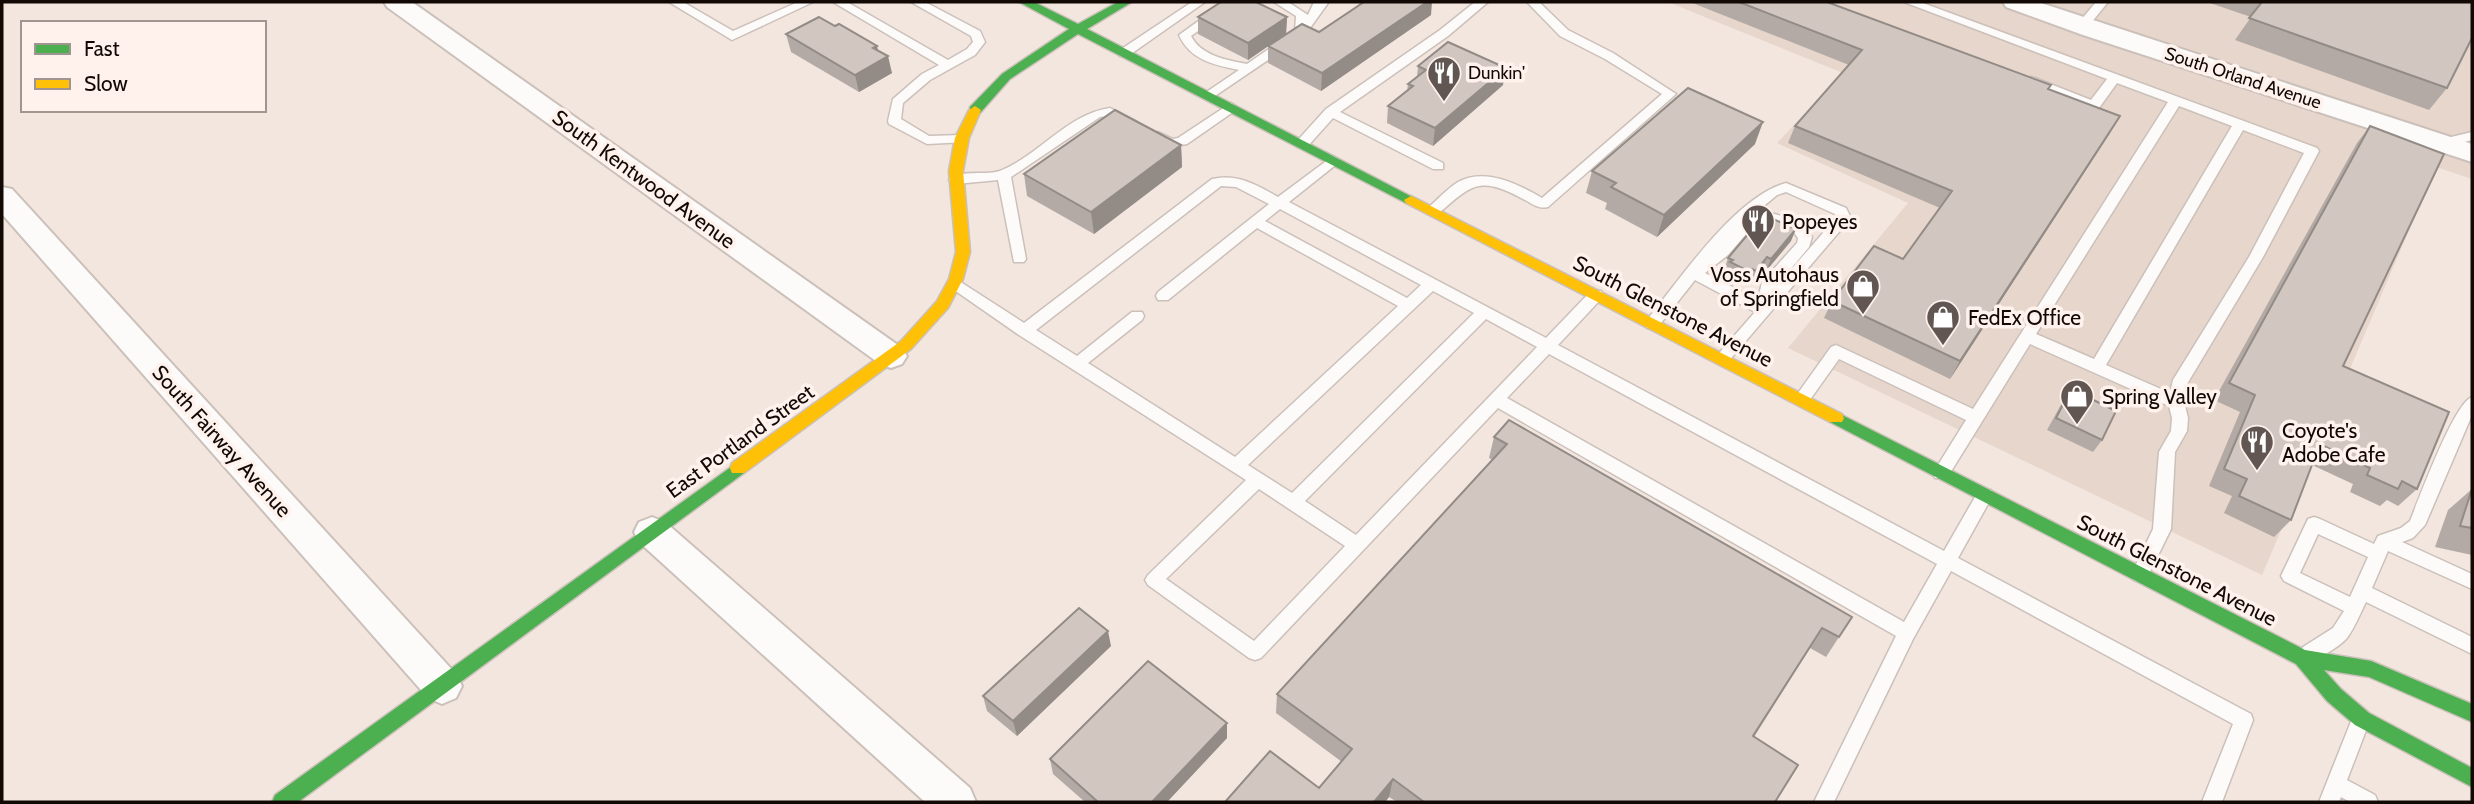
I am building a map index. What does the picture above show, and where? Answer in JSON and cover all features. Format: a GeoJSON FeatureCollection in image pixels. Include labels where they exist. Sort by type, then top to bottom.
{"type":"FeatureCollection","features":[{"type":"Feature","properties":{"kind":"main road","name":"South Glenstone Avenue"},"geometry":{"type":"LineString","coordinates":[[1025,2],[2302,658],[2371,669],[2472,713]]}},
{"type":"Feature","properties":{"kind":"main road","name":"East Portland Street"},"geometry":{"type":"LineString","coordinates":[[282,802],[891,356],[934,318],[954,285],[963,252],[964,236],[956,180],[961,139],[973,110],[995,83],[1126,2]]}},
{"type":"Feature","properties":{"kind":"main road","name":"South Glenstone Avenue"},"geometry":{"type":"LineString","coordinates":[[2302,658],[2334,695],[2362,719],[2413,746],[2469,785]]}},
{"type":"Feature","properties":{"kind":"street","name":"South Kentwood Avenue"},"geometry":{"type":"LineString","coordinates":[[396,2],[891,356]]}},
{"type":"Feature","properties":{"kind":"street","name":"South Orland Avenue"},"geometry":{"type":"LineString","coordinates":[[2022,3],[2082,26],[2472,153]]}},
{"type":"Feature","properties":{"kind":"street","name":"South Fairway Avenue"},"geometry":{"type":"LineString","coordinates":[[2,196],[442,686]]}},
{"type":"Feature","properties":{"kind":"street"},"geometry":{"type":"LineString","coordinates":[[652,532],[956,802]]}},
{"type":"Feature","properties":{"kind":"lane"},"geometry":{"type":"LineString","coordinates":[[675,2],[732,36],[807,2]]}},
{"type":"Feature","properties":{"kind":"lane"},"geometry":{"type":"LineString","coordinates":[[839,2],[866,11],[914,38],[931,48],[948,65]]}},
{"type":"Feature","properties":{"kind":"lane"},"geometry":{"type":"LineString","coordinates":[[1124,52],[1199,2]]}},
{"type":"Feature","properties":{"kind":"lane"},"geometry":{"type":"LineString","coordinates":[[1185,35],[1233,2]]}},
{"type":"Feature","properties":{"kind":"lane"},"geometry":{"type":"LineString","coordinates":[[1280,2],[1302,15],[1301,32]]}},
{"type":"Feature","properties":{"kind":"lane"},"geometry":{"type":"LineString","coordinates":[[1209,96],[1301,32],[1322,3],[1320,2]]}},
{"type":"Feature","properties":{"kind":"lane"},"geometry":{"type":"LineString","coordinates":[[1301,144],[1331,112],[1444,33],[1482,2]]}},
{"type":"Feature","properties":{"kind":"lane"},"geometry":{"type":"LineString","coordinates":[[1433,211],[1466,183],[1488,181],[1507,185],[1543,204],[1670,94],[1609,56],[1564,33],[1533,2]]}},
{"type":"Feature","properties":{"kind":"lane"},"geometry":{"type":"LineString","coordinates":[[1910,2],[2312,152],[2256,257],[2179,384],[2176,402],[2180,418],[2179,431],[2167,452],[2162,529],[2140,575]]}},
{"type":"Feature","properties":{"kind":"lane"},"geometry":{"type":"LineString","coordinates":[[2082,26],[2102,2]]}},
{"type":"Feature","properties":{"kind":"lane"},"geometry":{"type":"LineString","coordinates":[[911,4],[959,31],[976,34],[979,42],[971,52],[926,77],[897,102],[894,121],[927,140],[961,139]]}},
{"type":"Feature","properties":{"kind":"lane"},"geometry":{"type":"LineString","coordinates":[[1177,16],[1190,45],[1205,56],[1250,68]]}},
{"type":"Feature","properties":{"kind":"lane"},"geometry":{"type":"LineString","coordinates":[[2016,75],[2094,105],[2114,78]]}},
{"type":"Feature","properties":{"kind":"lane"},"geometry":{"type":"LineString","coordinates":[[1941,473],[2175,102]]}},
{"type":"Feature","properties":{"kind":"lane"},"geometry":{"type":"LineString","coordinates":[[956,180],[1004,175],[1096,114],[1110,112],[1171,143],[1177,143],[1231,107]]}},
{"type":"Feature","properties":{"kind":"lane"},"geometry":{"type":"LineString","coordinates":[[1331,112],[1438,166]]}},
{"type":"Feature","properties":{"kind":"lane"},"geometry":{"type":"LineString","coordinates":[[2097,367],[2239,125]]}},
{"type":"Feature","properties":{"kind":"lane"},"geometry":{"type":"LineString","coordinates":[[2444,143],[2472,136]]}},
{"type":"Feature","properties":{"kind":"lane"},"geometry":{"type":"LineString","coordinates":[[1163,296],[1333,160]]}},
{"type":"Feature","properties":{"kind":"lane"},"geometry":{"type":"LineString","coordinates":[[1004,175],[1019,259]]}},
{"type":"Feature","properties":{"kind":"lane"},"geometry":{"type":"LineString","coordinates":[[1024,331],[1217,182],[1236,181],[1548,345],[2244,720],[2212,802]]}},
{"type":"Feature","properties":{"kind":"lane"},"geometry":{"type":"LineString","coordinates":[[1652,324],[1746,211],[1777,187],[1786,187],[1841,211],[1844,218],[1722,359]]}},
{"type":"Feature","properties":{"kind":"lane"},"geometry":{"type":"LineString","coordinates":[[1694,274],[1723,252],[1750,221],[1756,218],[1773,216],[1795,224],[1805,237],[1804,244],[1767,286],[1764,310]]}},
{"type":"Feature","properties":{"kind":"lane"},"geometry":{"type":"LineString","coordinates":[[1256,222],[1408,305]]}},
{"type":"Feature","properties":{"kind":"lane"},"geometry":{"type":"LineString","coordinates":[[1694,274],[1764,310]]}},
{"type":"Feature","properties":{"kind":"lane"},"geometry":{"type":"LineString","coordinates":[[1236,466],[1431,284]]}},
{"type":"Feature","properties":{"kind":"lane"},"geometry":{"type":"LineString","coordinates":[[954,285],[1357,545]]}},
{"type":"Feature","properties":{"kind":"lane"},"geometry":{"type":"LineString","coordinates":[[1257,480],[1154,580],[1255,652],[1596,295]]}},
{"type":"Feature","properties":{"kind":"lane"},"geometry":{"type":"LineString","coordinates":[[1293,502],[1484,312]]}},
{"type":"Feature","properties":{"kind":"lane"},"geometry":{"type":"LineString","coordinates":[[1077,364],[1137,316]]}},
{"type":"Feature","properties":{"kind":"lane"},"geometry":{"type":"LineString","coordinates":[[2029,337],[2176,402]]}},
{"type":"Feature","properties":{"kind":"lane"},"geometry":{"type":"LineString","coordinates":[[1801,400],[1836,351],[1977,418]]}},
{"type":"Feature","properties":{"kind":"lane"},"geometry":{"type":"LineString","coordinates":[[1497,400],[1907,633]]}},
{"type":"Feature","properties":{"kind":"lane"},"geometry":{"type":"LineString","coordinates":[[2302,658],[2339,634],[2358,600],[2381,548],[2417,525],[2461,419],[2472,403]]}},
{"type":"Feature","properties":{"kind":"lane"},"geometry":{"type":"LineString","coordinates":[[1824,802],[1907,633],[1985,495]]}},
{"type":"Feature","properties":{"kind":"lane"},"geometry":{"type":"LineString","coordinates":[[2472,582],[2314,524],[2290,576],[2472,646]]}},
{"type":"Feature","properties":{"kind":"lane"},"geometry":{"type":"LineString","coordinates":[[2362,719],[2332,793],[2368,802]]}},
{"type":"Feature","properties":{"kind":"shaded area"},"geometry":{"type":"Polygon","coordinates":[[[1668,2],[2472,2],[2472,179],[2436,167],[2262,575],[1788,348],[1908,203],[1777,143],[1843,73],[1668,2]]]}},
{"type":"Feature","properties":{"kind":"building"},"geometry":{"type":"Polygon","coordinates":[[[1221,2],[1256,2],[1287,17],[1248,43],[1198,17],[1221,2]]]}},
{"type":"Feature","properties":{"kind":"building"},"geometry":{"type":"Polygon","coordinates":[[[1364,2],[1427,2],[1322,73],[1268,46],[1302,24],[1319,32],[1364,2]]]}},
{"type":"Feature","properties":{"kind":"building"},"geometry":{"type":"Polygon","coordinates":[[[1739,2],[1827,2],[2051,85],[2048,89],[2120,116],[1960,361],[1832,301],[1874,246],[1903,259],[1952,191],[1795,126],[1862,50],[1739,2]]]}},
{"type":"Feature","properties":{"kind":"building"},"geometry":{"type":"Polygon","coordinates":[[[2262,2],[2472,2],[2472,38],[2447,88],[2249,18],[2262,2]]]}},
{"type":"Feature","properties":{"kind":"building"},"geometry":{"type":"Polygon","coordinates":[[[819,17],[835,26],[839,24],[877,46],[873,48],[888,56],[855,75],[786,34],[819,17]]]}},
{"type":"Feature","properties":{"kind":"building","name":"Dunkin'"},"geometry":{"type":"Polygon","coordinates":[[[1448,42],[1506,68],[1435,128],[1388,106],[1413,86],[1408,84],[1426,70],[1418,66],[1448,42]]]}},
{"type":"Feature","properties":{"kind":"building"},"geometry":{"type":"Polygon","coordinates":[[[1688,88],[1763,122],[1664,215],[1611,187],[1616,183],[1592,171],[1688,88]]]}},
{"type":"Feature","properties":{"kind":"building"},"geometry":{"type":"Polygon","coordinates":[[[1115,110],[1181,145],[1091,212],[1024,174],[1115,110]]]}},
{"type":"Feature","properties":{"kind":"building"},"geometry":{"type":"Polygon","coordinates":[[[2370,126],[2444,154],[2343,366],[2449,412],[2417,489],[2402,481],[2398,489],[2367,475],[2370,468],[2320,444],[2291,520],[2239,496],[2247,479],[2224,469],[2255,395],[2229,383],[2370,126]]]}},
{"type":"Feature","properties":{"kind":"building","name":"Popeyes"},"geometry":{"type":"Polygon","coordinates":[[[1764,215],[1796,229],[1771,259],[1767,257],[1756,271],[1752,269],[1750,272],[1730,262],[1733,260],[1728,258],[1764,215]]]}},
{"type":"Feature","properties":{"kind":"building"},"geometry":{"type":"Polygon","coordinates":[[[2071,389],[2116,411],[2102,440],[2056,418],[2071,389]]]}},
{"type":"Feature","properties":{"kind":"building"},"geometry":{"type":"Polygon","coordinates":[[[1509,420],[1852,617],[1839,637],[1822,628],[1753,736],[1798,765],[1775,802],[1424,802],[1393,779],[1374,802],[1225,802],[1270,751],[1319,788],[1352,749],[1277,694],[1507,444],[1494,437],[1509,420]]]}},
{"type":"Feature","properties":{"kind":"building"},"geometry":{"type":"Polygon","coordinates":[[[2472,489],[2472,528],[2460,526],[2472,489]]]}},
{"type":"Feature","properties":{"kind":"building"},"geometry":{"type":"Polygon","coordinates":[[[1079,608],[1108,631],[1013,721],[983,696],[1079,608]]]}},
{"type":"Feature","properties":{"kind":"building"},"geometry":{"type":"Polygon","coordinates":[[[1148,661],[1227,723],[1152,802],[1098,802],[1050,759],[1148,661]]]}},
{"type":"Feature","properties":{"kind":"traffic: fast"},"geometry":{"type":"LineString","coordinates":[[1025,2],[1411,200]]}},
{"type":"Feature","properties":{"kind":"traffic: fast"},"geometry":{"type":"LineString","coordinates":[[975,110],[989,93],[1025,62],[1126,2]]}},
{"type":"Feature","properties":{"kind":"traffic: fast"},"geometry":{"type":"LineString","coordinates":[[1836,418],[2302,658],[2371,669],[2472,713]]}},
{"type":"Feature","properties":{"kind":"traffic: fast"},"geometry":{"type":"LineString","coordinates":[[282,802],[738,468]]}},
{"type":"Feature","properties":{"kind":"traffic: fast"},"geometry":{"type":"LineString","coordinates":[[2302,658],[2334,695],[2362,719],[2472,778]]}},
{"type":"Feature","properties":{"kind":"traffic: slow"},"geometry":{"type":"LineString","coordinates":[[738,468],[906,345],[943,304],[956,279],[963,252],[956,171],[962,138],[975,110]]}},
{"type":"Feature","properties":{"kind":"traffic: slow"},"geometry":{"type":"LineString","coordinates":[[1411,200],[1836,418]]}},
{"type":"Feature","properties":{"kind":"place","name":"Dunkin'"},"geometry":{"type":"Point","coordinates":[1444,103]}},
{"type":"Feature","properties":{"kind":"place","name":"Popeyes"},"geometry":{"type":"Point","coordinates":[1758,251]}},
{"type":"Feature","properties":{"kind":"place","name":"Voss Autohaus of Springfield"},"geometry":{"type":"Point","coordinates":[1863,316]}},
{"type":"Feature","properties":{"kind":"place","name":"FedEx Office"},"geometry":{"type":"Point","coordinates":[1943,347]}},
{"type":"Feature","properties":{"kind":"place","name":"Spring Valley"},"geometry":{"type":"Point","coordinates":[2077,426]}},
{"type":"Feature","properties":{"kind":"place","name":"Coyote's Adobe Cafe"},"geometry":{"type":"Point","coordinates":[2257,472]}}]}
